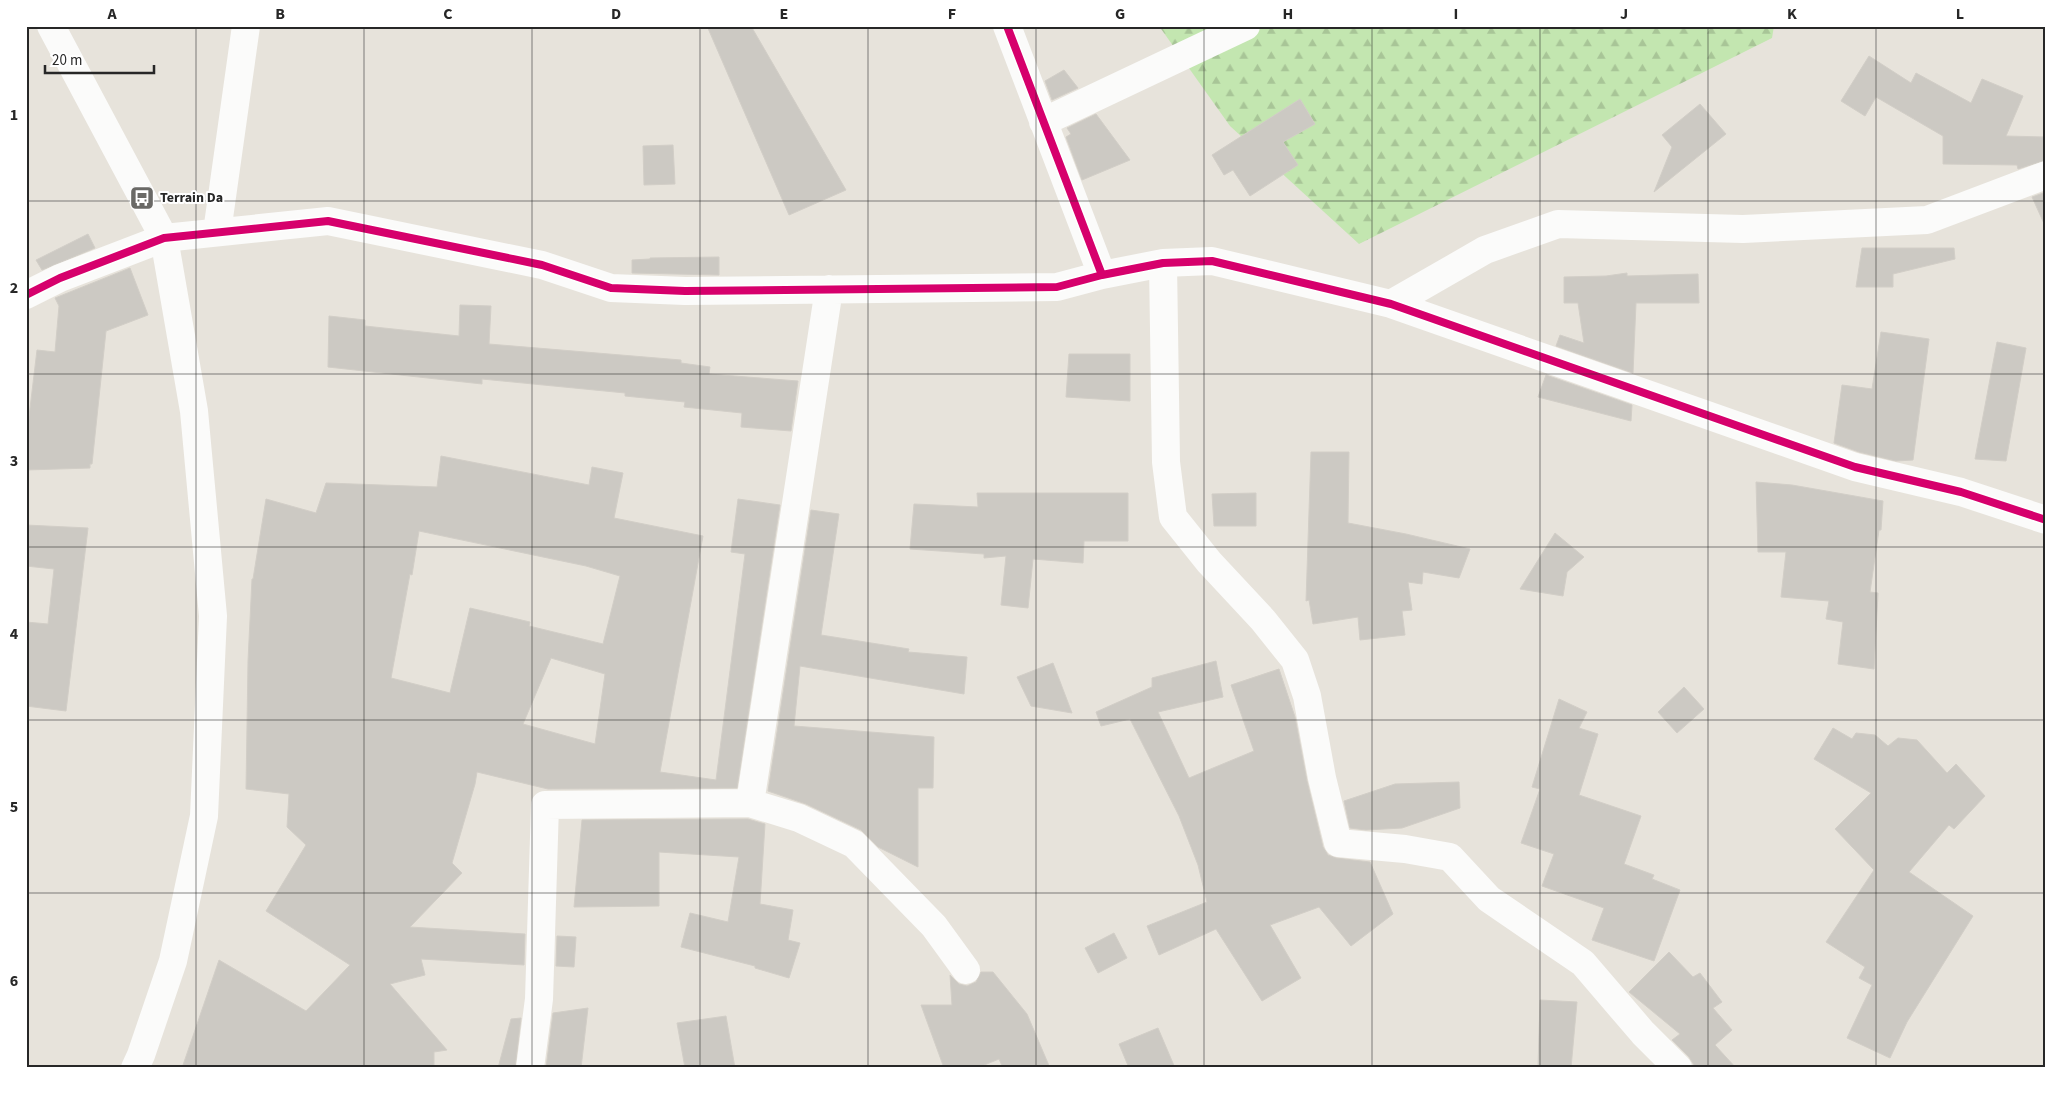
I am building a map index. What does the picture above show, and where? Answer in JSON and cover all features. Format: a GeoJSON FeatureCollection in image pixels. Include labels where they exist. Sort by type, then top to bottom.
{"type":"FeatureCollection","features":[{"type":"Feature","properties":{"kind":"street"},"geometry":{"type":"LineString","coordinates":[[50,26],[164,238],[194,411],[213,616],[204,816],[172,961],[135,1068]]}},
{"type":"Feature","properties":{"kind":"street"},"geometry":{"type":"LineString","coordinates":[[218,232],[246,26]]}},
{"type":"Feature","properties":{"kind":"street"},"geometry":{"type":"LineString","coordinates":[[1007,26],[1102,275]]}},
{"type":"Feature","properties":{"kind":"street"},"geometry":{"type":"LineString","coordinates":[[1043,122],[1246,26]]}},
{"type":"Feature","properties":{"kind":"street"},"geometry":{"type":"LineString","coordinates":[[1391,304],[1485,250],[1558,224],[1743,229],[1927,220],[2046,175]]}},
{"type":"Feature","properties":{"kind":"street"},"geometry":{"type":"LineString","coordinates":[[26,295],[60,278],[164,238],[328,221],[542,265],[611,288],[685,291],[1057,287],[1102,275],[1163,263],[1212,261],[1391,304],[1855,467],[1961,492],[2046,520]]}},
{"type":"Feature","properties":{"kind":"street"},"geometry":{"type":"LineString","coordinates":[[1163,263],[1166,462],[1173,517],[1209,562],[1263,620],[1295,660],[1307,696],[1322,778],[1338,843],[1405,849],[1450,857],[1489,899],[1583,962],[1643,1033],[1678,1068]]}},
{"type":"Feature","properties":{"kind":"street"},"geometry":{"type":"LineString","coordinates":[[750,803],[829,289]]}},
{"type":"Feature","properties":{"kind":"street"},"geometry":{"type":"LineString","coordinates":[[530,1068],[539,999],[545,805],[750,803],[799,818],[854,844],[934,926],[966,970]]}},
{"type":"Feature","properties":{"kind":"green space"},"geometry":{"type":"Polygon","coordinates":[[[1159,26],[1774,26],[1772,38],[1359,244],[1230,126],[1159,26]]]}},
{"type":"Feature","properties":{"kind":"building"},"geometry":{"type":"Polygon","coordinates":[[[707,26],[751,26],[846,190],[789,215],[707,26]]]}},
{"type":"Feature","properties":{"kind":"building"},"geometry":{"type":"Polygon","coordinates":[[[1869,56],[1911,83],[1916,73],[1971,103],[1982,79],[2023,96],[2006,136],[2046,137],[2046,160],[2018,169],[2017,165],[1943,164],[1943,136],[1876,97],[1865,116],[1841,101],[1869,56]]]}},
{"type":"Feature","properties":{"kind":"building"},"geometry":{"type":"Polygon","coordinates":[[[1064,70],[1078,88],[1052,100],[1045,81],[1064,70]]]}},
{"type":"Feature","properties":{"kind":"building"},"geometry":{"type":"Polygon","coordinates":[[[1300,99],[1315,124],[1283,142],[1298,165],[1250,196],[1233,170],[1224,175],[1212,155],[1300,99]]]}},
{"type":"Feature","properties":{"kind":"building"},"geometry":{"type":"Polygon","coordinates":[[[1700,104],[1726,134],[1654,192],[1672,147],[1662,135],[1700,104]]]}},
{"type":"Feature","properties":{"kind":"building"},"geometry":{"type":"Polygon","coordinates":[[[1096,114],[1130,160],[1082,180],[1066,137],[1071,134],[1067,128],[1096,114]]]}},
{"type":"Feature","properties":{"kind":"building"},"geometry":{"type":"Polygon","coordinates":[[[673,145],[675,184],[644,185],[643,146],[673,145]]]}},
{"type":"Feature","properties":{"kind":"building"},"geometry":{"type":"Polygon","coordinates":[[[2046,192],[2046,228],[2032,197],[2046,192]]]}},
{"type":"Feature","properties":{"kind":"building"},"geometry":{"type":"Polygon","coordinates":[[[88,234],[95,248],[42,270],[36,260],[88,234]]]}},
{"type":"Feature","properties":{"kind":"building"},"geometry":{"type":"Polygon","coordinates":[[[1862,248],[1954,248],[1955,259],[1893,274],[1893,287],[1856,287],[1862,248]]]}},
{"type":"Feature","properties":{"kind":"building"},"geometry":{"type":"Polygon","coordinates":[[[719,257],[719,275],[632,273],[632,260],[719,257]]]}},
{"type":"Feature","properties":{"kind":"building"},"geometry":{"type":"Polygon","coordinates":[[[130,268],[148,315],[106,331],[92,464],[90,464],[90,468],[26,470],[26,425],[28,425],[37,350],[55,352],[59,306],[55,298],[130,268]]]}},
{"type":"Feature","properties":{"kind":"building"},"geometry":{"type":"Polygon","coordinates":[[[1627,273],[1627,276],[1698,274],[1699,303],[1636,303],[1633,373],[1556,346],[1560,335],[1584,343],[1578,303],[1564,303],[1564,277],[1606,276],[1627,273]]]}},
{"type":"Feature","properties":{"kind":"building"},"geometry":{"type":"Polygon","coordinates":[[[460,305],[491,306],[489,344],[681,360],[681,363],[710,367],[709,374],[798,381],[791,431],[741,427],[742,413],[684,407],[685,402],[625,396],[625,393],[482,379],[482,384],[328,367],[329,316],[365,320],[365,326],[459,336],[460,305]]]}},
{"type":"Feature","properties":{"kind":"building"},"geometry":{"type":"Polygon","coordinates":[[[1881,332],[1929,339],[1913,460],[1896,461],[1859,452],[1834,443],[1842,385],[1872,389],[1881,332]]]}},
{"type":"Feature","properties":{"kind":"building"},"geometry":{"type":"Polygon","coordinates":[[[1997,342],[2026,348],[2006,461],[1975,459],[1997,342]]]}},
{"type":"Feature","properties":{"kind":"building"},"geometry":{"type":"Polygon","coordinates":[[[1069,354],[1130,354],[1130,401],[1066,397],[1069,354]]]}},
{"type":"Feature","properties":{"kind":"building"},"geometry":{"type":"Polygon","coordinates":[[[1546,375],[1632,405],[1631,421],[1538,397],[1546,375]]]}},
{"type":"Feature","properties":{"kind":"building"},"geometry":{"type":"Polygon","coordinates":[[[1311,452],[1349,452],[1348,523],[1470,549],[1459,578],[1423,572],[1422,584],[1408,582],[1412,610],[1402,611],[1405,635],[1360,640],[1358,617],[1313,624],[1309,600],[1306,601],[1311,452]]]}},
{"type":"Feature","properties":{"kind":"building"},"geometry":{"type":"Polygon","coordinates":[[[441,456],[589,485],[592,467],[623,473],[614,518],[703,536],[660,772],[716,780],[745,554],[731,552],[738,499],[780,505],[737,788],[548,789],[477,772],[452,863],[462,873],[410,927],[525,934],[524,965],[421,959],[425,975],[390,984],[447,1050],[434,1052],[434,1068],[182,1068],[219,960],[306,1011],[350,965],[266,911],[306,845],[287,827],[289,794],[246,789],[248,661],[252,579],[266,499],[316,513],[326,483],[437,487],[441,456]],[[419,531],[391,678],[450,693],[470,608],[530,622],[529,626],[603,644],[620,576],[586,566],[419,531]],[[551,658],[523,724],[595,744],[605,674],[551,658]]]}},
{"type":"Feature","properties":{"kind":"building"},"geometry":{"type":"Polygon","coordinates":[[[1756,482],[1792,485],[1883,501],[1881,530],[1879,530],[1870,592],[1878,593],[1874,669],[1838,664],[1843,622],[1826,619],[1829,601],[1781,597],[1786,552],[1758,552],[1756,482]]]}},
{"type":"Feature","properties":{"kind":"building"},"geometry":{"type":"Polygon","coordinates":[[[977,493],[1128,493],[1128,541],[1084,541],[1083,563],[1033,559],[1028,608],[1001,605],[1006,556],[984,558],[984,554],[910,549],[914,504],[978,507],[977,493]]]}},
{"type":"Feature","properties":{"kind":"building"},"geometry":{"type":"Polygon","coordinates":[[[1256,493],[1256,526],[1214,526],[1212,494],[1256,493]]]}},
{"type":"Feature","properties":{"kind":"building"},"geometry":{"type":"Polygon","coordinates":[[[811,510],[839,514],[821,635],[909,649],[908,652],[967,657],[964,694],[800,666],[794,726],[934,737],[933,788],[918,788],[918,867],[878,847],[861,830],[806,804],[768,791],[811,510]]]}},
{"type":"Feature","properties":{"kind":"building"},"geometry":{"type":"Polygon","coordinates":[[[26,525],[88,528],[66,711],[26,706],[26,622],[48,624],[54,569],[26,566],[26,525]]]}},
{"type":"Feature","properties":{"kind":"building"},"geometry":{"type":"Polygon","coordinates":[[[1555,533],[1584,557],[1567,572],[1563,596],[1520,589],[1555,533]]]}},
{"type":"Feature","properties":{"kind":"building"},"geometry":{"type":"Polygon","coordinates":[[[1216,661],[1223,697],[1158,712],[1189,778],[1254,751],[1231,685],[1279,669],[1295,717],[1307,781],[1323,847],[1328,855],[1336,858],[1370,862],[1393,914],[1351,946],[1319,907],[1270,925],[1301,978],[1262,1001],[1216,929],[1159,955],[1147,926],[1207,902],[1198,865],[1179,816],[1130,719],[1101,726],[1096,712],[1152,687],[1152,678],[1216,661]]]}},
{"type":"Feature","properties":{"kind":"building"},"geometry":{"type":"Polygon","coordinates":[[[1053,663],[1072,713],[1031,706],[1017,677],[1053,663]]]}},
{"type":"Feature","properties":{"kind":"building"},"geometry":{"type":"Polygon","coordinates":[[[1684,687],[1704,709],[1677,733],[1658,712],[1684,687]]]}},
{"type":"Feature","properties":{"kind":"building"},"geometry":{"type":"Polygon","coordinates":[[[1559,699],[1587,712],[1579,728],[1598,734],[1579,795],[1641,816],[1624,864],[1654,875],[1652,879],[1680,890],[1654,961],[1592,940],[1604,908],[1542,886],[1554,854],[1521,843],[1540,789],[1532,787],[1559,699]]]}},
{"type":"Feature","properties":{"kind":"building"},"geometry":{"type":"Polygon","coordinates":[[[1833,728],[1852,739],[1856,733],[1875,735],[1888,746],[1898,738],[1917,740],[1947,773],[1956,764],[1985,796],[1954,829],[1949,825],[1909,872],[1973,916],[1907,1022],[1890,1058],[1847,1038],[1872,985],[1859,978],[1865,967],[1826,942],[1874,870],[1835,829],[1871,793],[1814,759],[1833,728]]]}},
{"type":"Feature","properties":{"kind":"building"},"geometry":{"type":"Polygon","coordinates":[[[1459,782],[1460,808],[1402,828],[1366,830],[1350,828],[1344,801],[1395,784],[1459,782]]]}},
{"type":"Feature","properties":{"kind":"building"},"geometry":{"type":"Polygon","coordinates":[[[748,819],[765,824],[760,904],[793,910],[788,940],[800,943],[789,978],[755,968],[755,966],[681,947],[690,913],[728,922],[739,857],[659,852],[659,906],[574,907],[582,820],[748,819]]]}},
{"type":"Feature","properties":{"kind":"building"},"geometry":{"type":"Polygon","coordinates":[[[1114,933],[1127,958],[1098,973],[1085,948],[1114,933]]]}},
{"type":"Feature","properties":{"kind":"building"},"geometry":{"type":"Polygon","coordinates":[[[557,936],[576,937],[574,967],[556,966],[557,936]]]}},
{"type":"Feature","properties":{"kind":"building"},"geometry":{"type":"Polygon","coordinates":[[[1669,952],[1693,977],[1700,973],[1722,1002],[1713,1008],[1732,1030],[1715,1045],[1736,1068],[1696,1068],[1689,1057],[1672,1040],[1680,1034],[1629,992],[1669,952]]]}},
{"type":"Feature","properties":{"kind":"building"},"geometry":{"type":"Polygon","coordinates":[[[981,972],[993,972],[1027,1014],[1050,1068],[1003,1068],[999,1059],[977,1068],[944,1068],[921,1005],[952,1005],[950,975],[959,984],[967,986],[976,982],[981,972]]]}},
{"type":"Feature","properties":{"kind":"building"},"geometry":{"type":"Polygon","coordinates":[[[1540,1000],[1577,1002],[1571,1068],[1538,1068],[1540,1000]]]}},
{"type":"Feature","properties":{"kind":"building"},"geometry":{"type":"Polygon","coordinates":[[[588,1008],[581,1068],[546,1068],[553,1013],[588,1008]]]}},
{"type":"Feature","properties":{"kind":"building"},"geometry":{"type":"Polygon","coordinates":[[[726,1016],[735,1068],[685,1068],[677,1023],[726,1016]]]}},
{"type":"Feature","properties":{"kind":"building"},"geometry":{"type":"Polygon","coordinates":[[[521,1018],[515,1068],[498,1068],[511,1019],[521,1018]]]}},
{"type":"Feature","properties":{"kind":"building"},"geometry":{"type":"Polygon","coordinates":[[[1158,1028],[1175,1068],[1129,1068],[1119,1044],[1158,1028]]]}},
{"type":"Feature","properties":{"kind":"cycle path"},"geometry":{"type":"LineString","coordinates":[[1007,26],[1102,275],[1163,263],[1212,261],[1391,304],[1855,467],[1961,492],[2046,520]]}},
{"type":"Feature","properties":{"kind":"cycle path"},"geometry":{"type":"LineString","coordinates":[[26,295],[60,278],[164,238],[328,221],[542,265],[611,288],[685,291],[1057,287],[1102,275]]}},
{"type":"Feature","properties":{"kind":"place","name":"Terrain Da"},"geometry":{"type":"Point","coordinates":[142,198]}}]}
